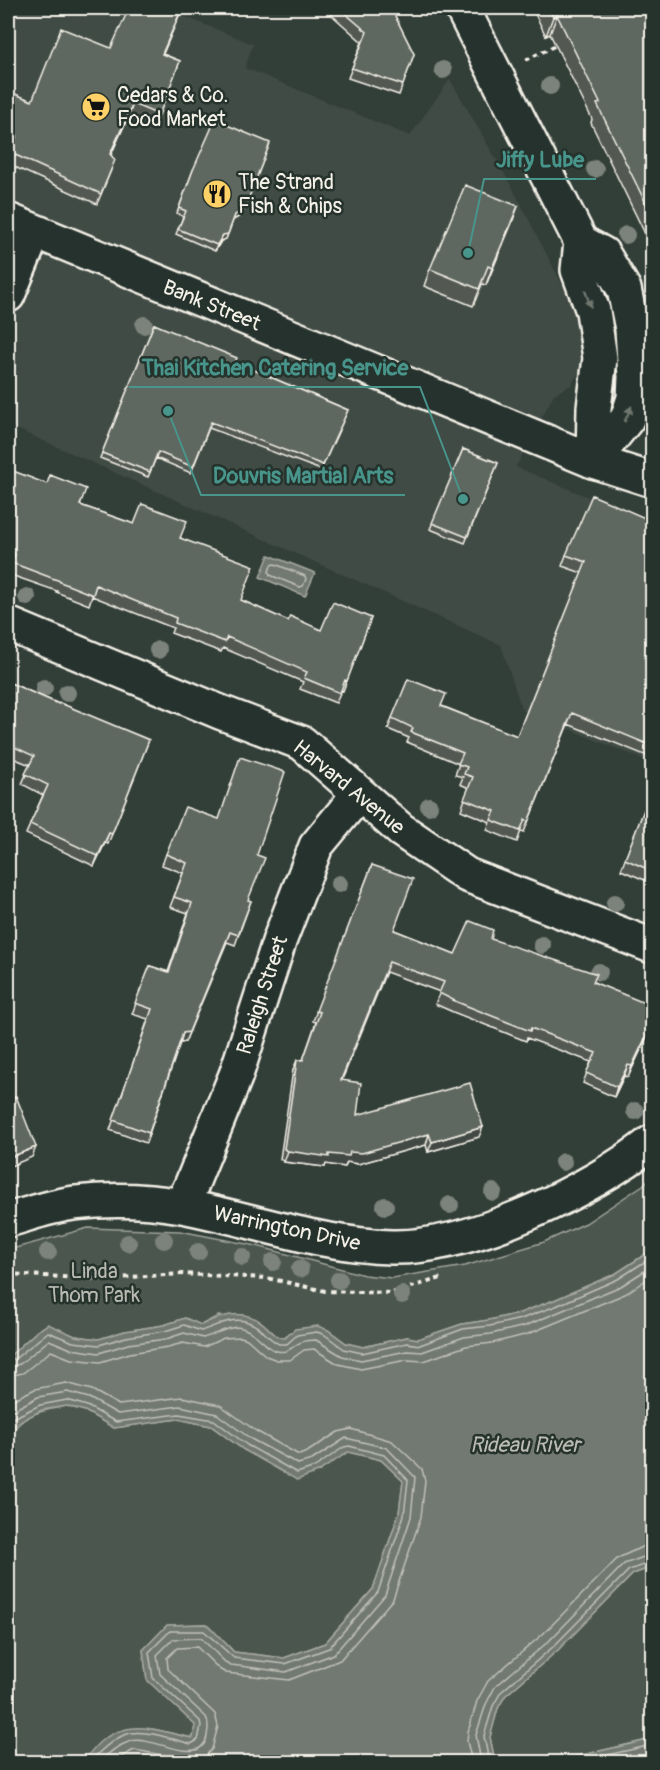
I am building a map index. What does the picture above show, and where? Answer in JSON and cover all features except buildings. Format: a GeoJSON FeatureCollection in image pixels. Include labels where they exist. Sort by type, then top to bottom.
{"type":"FeatureCollection","features":[{"type":"Feature","properties":{"kind":"street"},"geometry":{"type":"LineString","coordinates":[[462,8],[581,242],[603,254],[624,289],[632,329],[634,398],[627,419],[593,460]]}},
{"type":"Feature","properties":{"kind":"street"},"geometry":{"type":"LineString","coordinates":[[8,295],[21,226]]}},
{"type":"Feature","properties":{"kind":"street","name":"Bank Street"},"geometry":{"type":"LineString","coordinates":[[21,226],[593,460],[652,480]]}},
{"type":"Feature","properties":{"kind":"street","name":"Harvard Avenue"},"geometry":{"type":"LineString","coordinates":[[8,624],[220,712],[302,743],[401,830],[466,874],[652,946]]}},
{"type":"Feature","properties":{"kind":"street","name":"Raleigh Street"},"geometry":{"type":"LineString","coordinates":[[181,1206],[236,1075],[280,939],[316,846],[359,794]]}},
{"type":"Feature","properties":{"kind":"street","name":"Warrington Drive"},"geometry":{"type":"LineString","coordinates":[[8,1220],[74,1203],[115,1201],[181,1206],[325,1240],[392,1247],[418,1245],[458,1238],[538,1209],[587,1185],[630,1160],[652,1142]]}},
{"type":"Feature","properties":{"kind":"path"},"geometry":{"type":"LineString","coordinates":[[525,60],[563,42]]}},
{"type":"Feature","properties":{"kind":"shaded area"},"geometry":{"type":"Polygon","coordinates":[[[8,8],[163,8],[253,44],[245,68],[410,136],[450,79],[512,187],[569,298],[579,323],[580,371],[571,385],[554,394],[516,467],[629,514],[652,520],[652,763],[522,710],[501,645],[8,425],[8,8]]]}},
{"type":"Feature","properties":{"kind":"green space","name":"Linda Thom Park"},"geometry":{"type":"Polygon","coordinates":[[[652,1176],[652,1250],[615,1274],[520,1313],[462,1324],[418,1339],[407,1337],[363,1347],[346,1343],[328,1330],[290,1332],[285,1338],[279,1338],[260,1321],[218,1316],[201,1325],[185,1318],[164,1325],[125,1331],[99,1339],[75,1336],[48,1325],[37,1331],[12,1354],[8,1354],[8,1250],[88,1228],[180,1231],[257,1246],[364,1275],[392,1278],[465,1266],[544,1242],[586,1223],[643,1185],[652,1176]]]}},
{"type":"Feature","properties":{"kind":"green space"},"geometry":{"type":"Polygon","coordinates":[[[67,1406],[85,1411],[114,1428],[178,1419],[211,1426],[244,1450],[318,1472],[348,1452],[381,1460],[403,1481],[399,1513],[373,1589],[325,1643],[284,1658],[234,1652],[207,1624],[168,1625],[143,1650],[147,1680],[195,1725],[193,1738],[153,1729],[101,1742],[82,1762],[8,1762],[8,1438],[20,1423],[33,1414],[67,1406]]]}},
{"type":"Feature","properties":{"kind":"green space"},"geometry":{"type":"Polygon","coordinates":[[[652,1567],[652,1739],[552,1762],[495,1762],[490,1737],[498,1708],[505,1696],[558,1650],[633,1574],[652,1567]]]}},
{"type":"Feature","properties":{"kind":"water"},"geometry":{"type":"Polygon","coordinates":[[[269,555],[315,573],[305,596],[260,577],[269,555]]]}},
{"type":"Feature","properties":{"kind":"water","name":"Rideau River"},"geometry":{"type":"Polygon","coordinates":[[[652,1250],[652,1567],[633,1574],[558,1650],[505,1696],[498,1708],[490,1737],[495,1762],[82,1762],[101,1741],[124,1730],[146,1728],[193,1738],[195,1725],[147,1680],[143,1650],[167,1625],[207,1624],[234,1652],[284,1658],[325,1643],[373,1589],[399,1513],[403,1481],[381,1460],[348,1452],[318,1472],[297,1480],[244,1450],[211,1426],[178,1419],[114,1428],[85,1411],[67,1406],[42,1410],[17,1423],[8,1438],[8,1354],[12,1354],[48,1324],[75,1336],[99,1339],[125,1331],[164,1325],[185,1318],[201,1325],[234,1314],[250,1316],[258,1320],[282,1338],[295,1329],[318,1326],[346,1343],[363,1347],[407,1337],[418,1339],[462,1324],[520,1313],[615,1274],[652,1250]]]}},
{"type":"Feature","properties":{"kind":"water"},"geometry":{"type":"Polygon","coordinates":[[[652,1739],[652,1762],[552,1762],[652,1739]]]}},
{"type":"Feature","properties":{"kind":"place","name":"Cedars & Co. Food Market"},"geometry":{"type":"Point","coordinates":[96,107]}},
{"type":"Feature","properties":{"kind":"place","name":"The Strand Fish & Chips"},"geometry":{"type":"Point","coordinates":[217,194]}},
{"type":"Feature","properties":{"kind":"place","name":"Jiffy Lube"},"geometry":{"type":"Point","coordinates":[468,253]}},
{"type":"Feature","properties":{"kind":"place","name":"Douvris Martial Arts"},"geometry":{"type":"Point","coordinates":[168,411]}},
{"type":"Feature","properties":{"kind":"place","name":"Thai Kitchen Catering Service"},"geometry":{"type":"Point","coordinates":[463,499]}}]}
